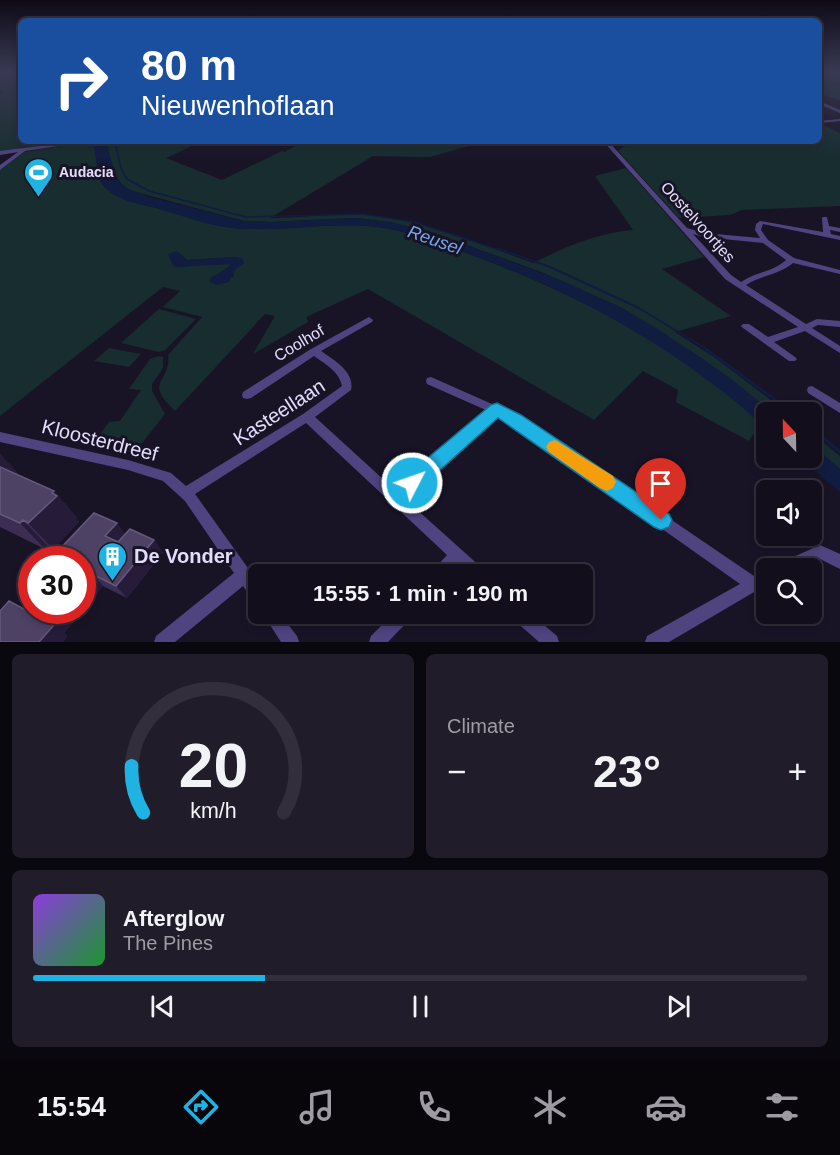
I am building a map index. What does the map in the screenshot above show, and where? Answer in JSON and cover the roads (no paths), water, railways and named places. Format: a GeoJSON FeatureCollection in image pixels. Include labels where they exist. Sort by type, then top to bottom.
{"type":"FeatureCollection","features":[{"type":"Feature","properties":{"kind":"street"},"geometry":{"type":"LineString","coordinates":[[822,103],[840,112]]}},
{"type":"Feature","properties":{"kind":"street"},"geometry":{"type":"LineString","coordinates":[[822,122],[840,120]]}},
{"type":"Feature","properties":{"kind":"street"},"geometry":{"type":"LineString","coordinates":[[0,153],[69,144]]}},
{"type":"Feature","properties":{"kind":"street","name":"Oostelvoortjes"},"geometry":{"type":"LineString","coordinates":[[608,144],[719,269],[840,350]]}},
{"type":"Feature","properties":{"kind":"street"},"geometry":{"type":"LineString","coordinates":[[0,168],[23,151]]}},
{"type":"Feature","properties":{"kind":"street"},"geometry":{"type":"LineString","coordinates":[[825,218],[826,231]]}},
{"type":"Feature","properties":{"kind":"street"},"geometry":{"type":"LineString","coordinates":[[840,230],[826,231],[762,222],[758,230],[765,241],[791,261],[840,272]]}},
{"type":"Feature","properties":{"kind":"street"},"geometry":{"type":"LineString","coordinates":[[683,229],[704,235],[765,241]]}},
{"type":"Feature","properties":{"kind":"street"},"geometry":{"type":"LineString","coordinates":[[826,231],[840,238]]}},
{"type":"Feature","properties":{"kind":"street"},"geometry":{"type":"LineString","coordinates":[[740,285],[747,279],[780,270],[791,261]]}},
{"type":"Feature","properties":{"kind":"street","name":"Coolhof"},"geometry":{"type":"LineString","coordinates":[[247,395],[314,351],[369,320]]}},
{"type":"Feature","properties":{"kind":"street"},"geometry":{"type":"LineString","coordinates":[[766,341],[817,321],[840,324]]}},
{"type":"Feature","properties":{"kind":"street"},"geometry":{"type":"LineString","coordinates":[[746,326],[792,359]]}},
{"type":"Feature","properties":{"kind":"street","name":"Kasteellaan"},"geometry":{"type":"LineString","coordinates":[[186,493],[307,417],[347,387],[347,379],[314,351]]}},
{"type":"Feature","properties":{"kind":"street"},"geometry":{"type":"LineString","coordinates":[[431,381],[515,419],[756,577]]}},
{"type":"Feature","properties":{"kind":"street"},"geometry":{"type":"LineString","coordinates":[[812,390],[840,409]]}},
{"type":"Feature","properties":{"kind":"street"},"geometry":{"type":"LineString","coordinates":[[395,498],[497,410]]}},
{"type":"Feature","properties":{"kind":"street"},"geometry":{"type":"LineString","coordinates":[[307,417],[467,564]]}},
{"type":"Feature","properties":{"kind":"street","name":"Kloosterdreef"},"geometry":{"type":"LineString","coordinates":[[0,437],[136,467],[166,477],[186,493],[248,581]]}},
{"type":"Feature","properties":{"kind":"street"},"geometry":{"type":"LineString","coordinates":[[807,558],[820,552],[840,562]]}},
{"type":"Feature","properties":{"kind":"street"},"geometry":{"type":"LineString","coordinates":[[448,564],[457,555]]}},
{"type":"Feature","properties":{"kind":"street"},"geometry":{"type":"LineString","coordinates":[[162,642],[244,575]]}},
{"type":"Feature","properties":{"kind":"street"},"geometry":{"type":"LineString","coordinates":[[653,642],[756,582]]}},
{"type":"Feature","properties":{"kind":"street"},"geometry":{"type":"LineString","coordinates":[[278,624],[291,642]]}},
{"type":"Feature","properties":{"kind":"street"},"geometry":{"type":"LineString","coordinates":[[377,642],[394,624]]}},
{"type":"Feature","properties":{"kind":"street"},"geometry":{"type":"LineString","coordinates":[[531,624],[551,642]]}},
{"type":"Feature","properties":{"kind":"water","name":"Reusel"},"geometry":{"type":"Polygon","coordinates":[[[92,144],[107,144],[117,180],[128,189],[146,196],[244,221],[355,218],[389,222],[431,232],[563,281],[622,308],[661,331],[730,378],[760,402],[756,402],[756,420],[685,364],[642,336],[598,311],[505,267],[387,228],[348,225],[269,229],[237,228],[202,222],[117,196],[103,183],[92,144]]]}},
{"type":"Feature","properties":{"kind":"water"},"geometry":{"type":"Polygon","coordinates":[[[176,251],[187,260],[237,257],[243,259],[244,263],[236,269],[229,282],[216,285],[210,282],[210,278],[231,266],[230,264],[175,267],[168,254],[176,251]]]}},
{"type":"Feature","properties":{"kind":"water"},"geometry":{"type":"Polygon","coordinates":[[[822,454],[840,469],[840,492],[812,468],[822,468],[822,454]]]}},
{"type":"Feature","properties":{"kind":"waterway","name":"Reusel"},"geometry":{"type":"LineString","coordinates":[[115,144],[121,168],[127,179],[149,191],[246,217],[364,214],[415,222],[503,251]]}},
{"type":"Feature","properties":{"kind":"waterway"},"geometry":{"type":"LineString","coordinates":[[499,249],[550,267],[639,308],[704,348]]}},
{"type":"Feature","properties":{"kind":"waterway"},"geometry":{"type":"LineString","coordinates":[[704,348],[778,402]]}},
{"type":"Feature","properties":{"kind":"waterway"},"geometry":{"type":"LineString","coordinates":[[822,437],[840,452]]}},
{"type":"Feature","properties":{"kind":"place","name":"Audacia"},"geometry":{"type":"Point","coordinates":[38,198]}},
{"type":"Feature","properties":{"kind":"place","name":"De Vonder"},"geometry":{"type":"Point","coordinates":[113,582]}}]}
